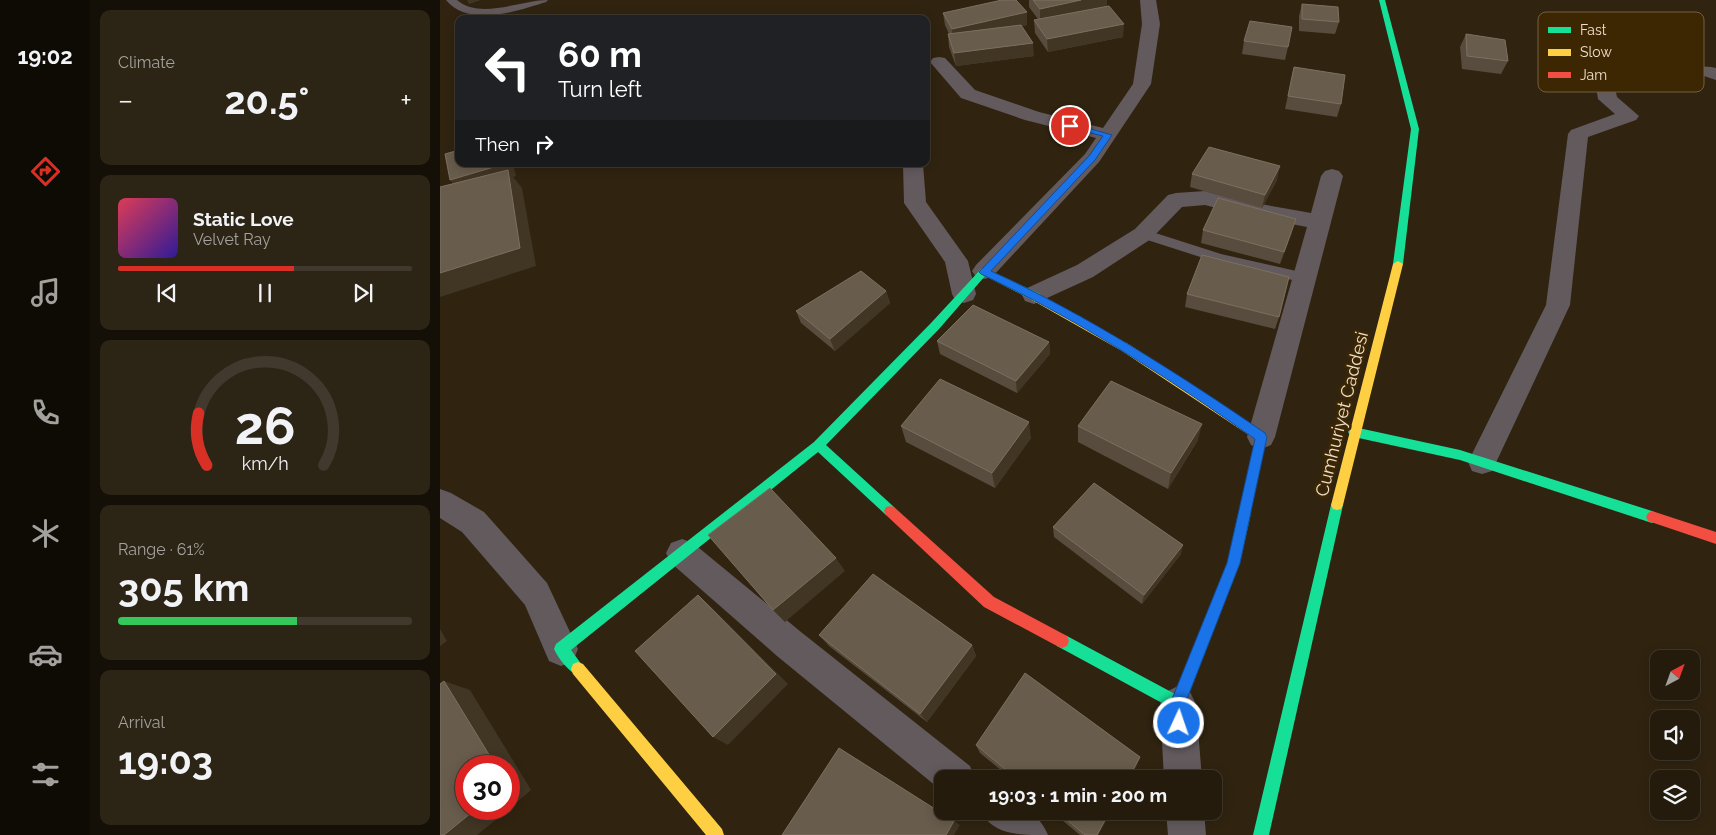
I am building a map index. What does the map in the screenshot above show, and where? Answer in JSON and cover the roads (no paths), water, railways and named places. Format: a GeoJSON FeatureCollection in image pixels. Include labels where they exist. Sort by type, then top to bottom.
{"type":"FeatureCollection","features":[{"type":"Feature","properties":{"kind":"street"},"geometry":{"type":"LineString","coordinates":[[561,649],[818,445],[935,326],[1092,158],[1142,84],[1151,24],[1148,0]]}},
{"type":"Feature","properties":{"kind":"street","name":"Cumhuriyet Caddesi"},"geometry":{"type":"LineString","coordinates":[[1261,835],[1354,432],[1399,258],[1415,129],[1382,0]]}},
{"type":"Feature","properties":{"kind":"street"},"geometry":{"type":"LineString","coordinates":[[940,62],[968,94],[1032,116],[1108,135]]}},
{"type":"Feature","properties":{"kind":"street"},"geometry":{"type":"LineString","coordinates":[[1482,462],[1558,305],[1578,134],[1629,116],[1608,99],[1607,92]]}},
{"type":"Feature","properties":{"kind":"street"},"geometry":{"type":"LineString","coordinates":[[913,167],[915,203],[956,261],[964,294]]}},
{"type":"Feature","properties":{"kind":"street"},"geometry":{"type":"LineString","coordinates":[[1182,770],[1178,704],[1234,563],[1261,437],[1332,176]]}},
{"type":"Feature","properties":{"kind":"street"},"geometry":{"type":"LineString","coordinates":[[1034,295],[1085,271],[1142,234],[1176,200],[1205,198],[1243,208],[1318,222]]}},
{"type":"Feature","properties":{"kind":"street"},"geometry":{"type":"LineString","coordinates":[[984,272],[1034,295],[1176,378],[1261,437]]}},
{"type":"Feature","properties":{"kind":"street"},"geometry":{"type":"LineString","coordinates":[[1354,432],[1460,454],[1716,538]]}},
{"type":"Feature","properties":{"kind":"street"},"geometry":{"type":"LineString","coordinates":[[818,445],[990,602],[1178,704]]}},
{"type":"Feature","properties":{"kind":"street"},"geometry":{"type":"LineString","coordinates":[[440,502],[473,522],[536,594],[561,649],[716,835]]}},
{"type":"Feature","properties":{"kind":"street"},"geometry":{"type":"LineString","coordinates":[[682,552],[789,644],[946,770]]}},
{"type":"Feature","properties":{"kind":"street"},"geometry":{"type":"LineString","coordinates":[[1010,820],[1029,835]]}},
{"type":"Feature","properties":{"kind":"street"},"geometry":{"type":"LineString","coordinates":[[1186,820],[1187,835]]}},
{"type":"Feature","properties":{"kind":"lane"},"geometry":{"type":"LineString","coordinates":[[451,0],[456,6],[475,12],[515,9],[543,0]]}},
{"type":"Feature","properties":{"kind":"lane"},"geometry":{"type":"LineString","coordinates":[[1142,234],[1218,258],[1305,278]]}}]}
